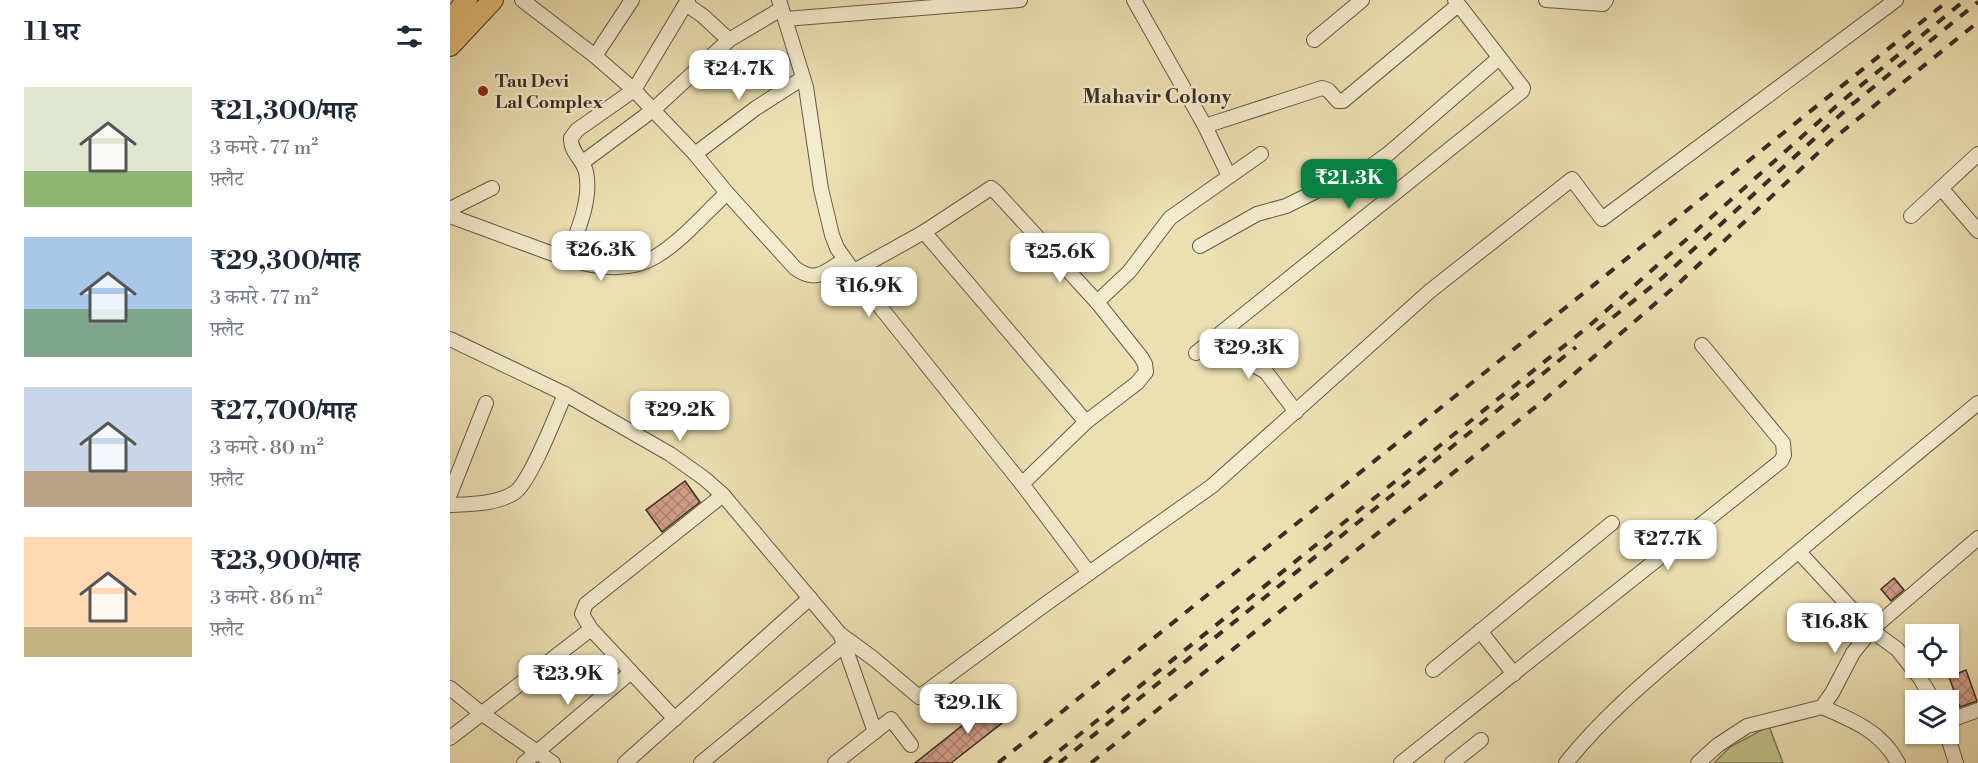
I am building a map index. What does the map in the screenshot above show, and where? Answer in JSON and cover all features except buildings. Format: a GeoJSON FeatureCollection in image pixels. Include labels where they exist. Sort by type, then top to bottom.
{"type":"FeatureCollection","features":[{"type":"Feature","properties":{"kind":"highway"},"geometry":{"type":"LineString","coordinates":[[450,21],[467,0]]}},
{"type":"Feature","properties":{"kind":"highway"},"geometry":{"type":"LineString","coordinates":[[450,46],[493,0]]}},
{"type":"Feature","properties":{"kind":"street"},"geometry":{"type":"LineString","coordinates":[[522,0],[595,56],[634,90],[695,154],[795,268],[803,274],[819,275],[844,260]]}},
{"type":"Feature","properties":{"kind":"street"},"geometry":{"type":"LineString","coordinates":[[595,56],[632,0]]}},
{"type":"Feature","properties":{"kind":"street"},"geometry":{"type":"LineString","coordinates":[[583,162],[652,110],[729,40],[782,9],[1020,0]]}},
{"type":"Feature","properties":{"kind":"street"},"geometry":{"type":"LineString","coordinates":[[1134,0],[1205,126],[1229,177]]}},
{"type":"Feature","properties":{"kind":"street"},"geometry":{"type":"LineString","coordinates":[[1314,40],[1362,0]]}},
{"type":"Feature","properties":{"kind":"street"},"geometry":{"type":"LineString","coordinates":[[1546,0],[1603,4],[1606,0]]}},
{"type":"Feature","properties":{"kind":"street"},"geometry":{"type":"LineString","coordinates":[[842,639],[874,659],[920,697],[1212,486],[1430,291],[1572,178],[1602,219],[1896,0]]}},
{"type":"Feature","properties":{"kind":"street"},"geometry":{"type":"LineString","coordinates":[[567,259],[584,207],[587,185],[583,162],[571,144],[574,133],[634,90],[687,2],[729,40]]}},
{"type":"Feature","properties":{"kind":"street"},"geometry":{"type":"LineString","coordinates":[[1196,353],[1523,88],[1456,2],[1343,101],[1338,101],[1328,90],[1322,88],[1205,126]]}},
{"type":"Feature","properties":{"kind":"street"},"geometry":{"type":"LineString","coordinates":[[782,9],[803,78],[821,189],[832,235],[844,260],[1022,484],[1089,573]]}},
{"type":"Feature","properties":{"kind":"street"},"geometry":{"type":"LineString","coordinates":[[1200,246],[1254,215],[1286,206],[1337,181],[1352,180],[1388,154],[1499,58]]}},
{"type":"Feature","properties":{"kind":"street"},"geometry":{"type":"LineString","coordinates":[[695,154],[756,108],[803,78]]}},
{"type":"Feature","properties":{"kind":"street"},"geometry":{"type":"LineString","coordinates":[[1097,302],[1129,272],[1170,218],[1261,154]]}},
{"type":"Feature","properties":{"kind":"street"},"geometry":{"type":"LineString","coordinates":[[1911,216],[1978,154]]}},
{"type":"Feature","properties":{"kind":"street"},"geometry":{"type":"LineString","coordinates":[[450,209],[492,188]]}},
{"type":"Feature","properties":{"kind":"street"},"geometry":{"type":"LineString","coordinates":[[854,271],[924,232],[991,188],[1097,302],[1141,357],[1146,372],[1137,383],[1086,422],[1022,484]]}},
{"type":"Feature","properties":{"kind":"street"},"geometry":{"type":"LineString","coordinates":[[1941,188],[1978,231]]}},
{"type":"Feature","properties":{"kind":"street"},"geometry":{"type":"LineString","coordinates":[[450,216],[567,259],[588,265],[612,267],[642,263],[666,249],[727,193]]}},
{"type":"Feature","properties":{"kind":"street"},"geometry":{"type":"LineString","coordinates":[[924,232],[1086,422]]}},
{"type":"Feature","properties":{"kind":"street"},"geometry":{"type":"LineString","coordinates":[[1215,338],[1234,354],[1266,372],[1296,412]]}},
{"type":"Feature","properties":{"kind":"street"},"geometry":{"type":"LineString","coordinates":[[450,339],[565,394],[670,454],[723,495],[842,639],[875,732]]}},
{"type":"Feature","properties":{"kind":"street"},"geometry":{"type":"LineString","coordinates":[[1401,763],[1781,460],[1784,455],[1782,443],[1702,345]]}},
{"type":"Feature","properties":{"kind":"street"},"geometry":{"type":"LineString","coordinates":[[450,505],[481,503],[504,498],[521,487],[565,394]]}},
{"type":"Feature","properties":{"kind":"street"},"geometry":{"type":"LineString","coordinates":[[450,494],[486,403]]}},
{"type":"Feature","properties":{"kind":"street"},"geometry":{"type":"LineString","coordinates":[[1566,763],[1606,717],[1978,403]]}},
{"type":"Feature","properties":{"kind":"street"},"geometry":{"type":"LineString","coordinates":[[675,719],[591,629],[582,614],[586,604],[723,495]]}},
{"type":"Feature","properties":{"kind":"street"},"geometry":{"type":"LineString","coordinates":[[1433,670],[1612,523]]}},
{"type":"Feature","properties":{"kind":"street"},"geometry":{"type":"LineString","coordinates":[[1698,763],[1718,745],[1747,726],[1822,707],[1828,701],[1853,653],[1871,630],[1978,538]]}},
{"type":"Feature","properties":{"kind":"street"},"geometry":{"type":"LineString","coordinates":[[1799,552],[1871,630],[1897,649],[1927,690]]}},
{"type":"Feature","properties":{"kind":"street"},"geometry":{"type":"LineString","coordinates":[[625,763],[810,598]]}},
{"type":"Feature","properties":{"kind":"street"},"geometry":{"type":"LineString","coordinates":[[450,738],[591,629]]}},
{"type":"Feature","properties":{"kind":"street"},"geometry":{"type":"LineString","coordinates":[[1480,631],[1514,674]]}},
{"type":"Feature","properties":{"kind":"street"},"geometry":{"type":"LineString","coordinates":[[701,763],[842,639]]}},
{"type":"Feature","properties":{"kind":"street"},"geometry":{"type":"LineString","coordinates":[[524,763],[631,672]]}},
{"type":"Feature","properties":{"kind":"street"},"geometry":{"type":"LineString","coordinates":[[450,688],[481,713],[553,763]]}},
{"type":"Feature","properties":{"kind":"street"},"geometry":{"type":"LineString","coordinates":[[1822,707],[1855,721],[1879,737],[1891,749],[1898,763]]}},
{"type":"Feature","properties":{"kind":"street"},"geometry":{"type":"LineString","coordinates":[[1959,717],[1978,710]]}},
{"type":"Feature","properties":{"kind":"street"},"geometry":{"type":"LineString","coordinates":[[834,763],[891,719],[911,745]]}},
{"type":"Feature","properties":{"kind":"street"},"geometry":{"type":"LineString","coordinates":[[1452,763],[1481,740]]}},
{"type":"Feature","properties":{"kind":"street"},"geometry":{"type":"LineString","coordinates":[[1950,744],[1956,763]]}},
{"type":"Feature","properties":{"kind":"green space"},"geometry":{"type":"Polygon","coordinates":[[[1769,726],[1783,763],[1714,763],[1730,747],[1769,726]]]}},
{"type":"Feature","properties":{"kind":"railway"},"geometry":{"type":"LineString","coordinates":[[998,763],[1949,0]]}},
{"type":"Feature","properties":{"kind":"railway"},"geometry":{"type":"LineString","coordinates":[[1044,763],[1589,326],[1842,101],[1965,0]]}},
{"type":"Feature","properties":{"kind":"railway"},"geometry":{"type":"LineString","coordinates":[[1597,330],[1661,279],[1849,107],[1978,2]]}},
{"type":"Feature","properties":{"kind":"railway"},"geometry":{"type":"LineString","coordinates":[[1091,763],[1544,400],[1679,283],[1833,139],[1978,22]]}},
{"type":"Feature","properties":{"kind":"railway"},"geometry":{"type":"LineString","coordinates":[[1059,763],[1576,347]]}},
{"type":"Feature","properties":{"kind":"place","name":"Tau Devi Lal Complex"},"geometry":{"type":"Point","coordinates":[483,91]}},
{"type":"Feature","properties":{"kind":"district","name":"Mahavir Colony"},"geometry":{"type":"Point","coordinates":[1157,96]}}]}
